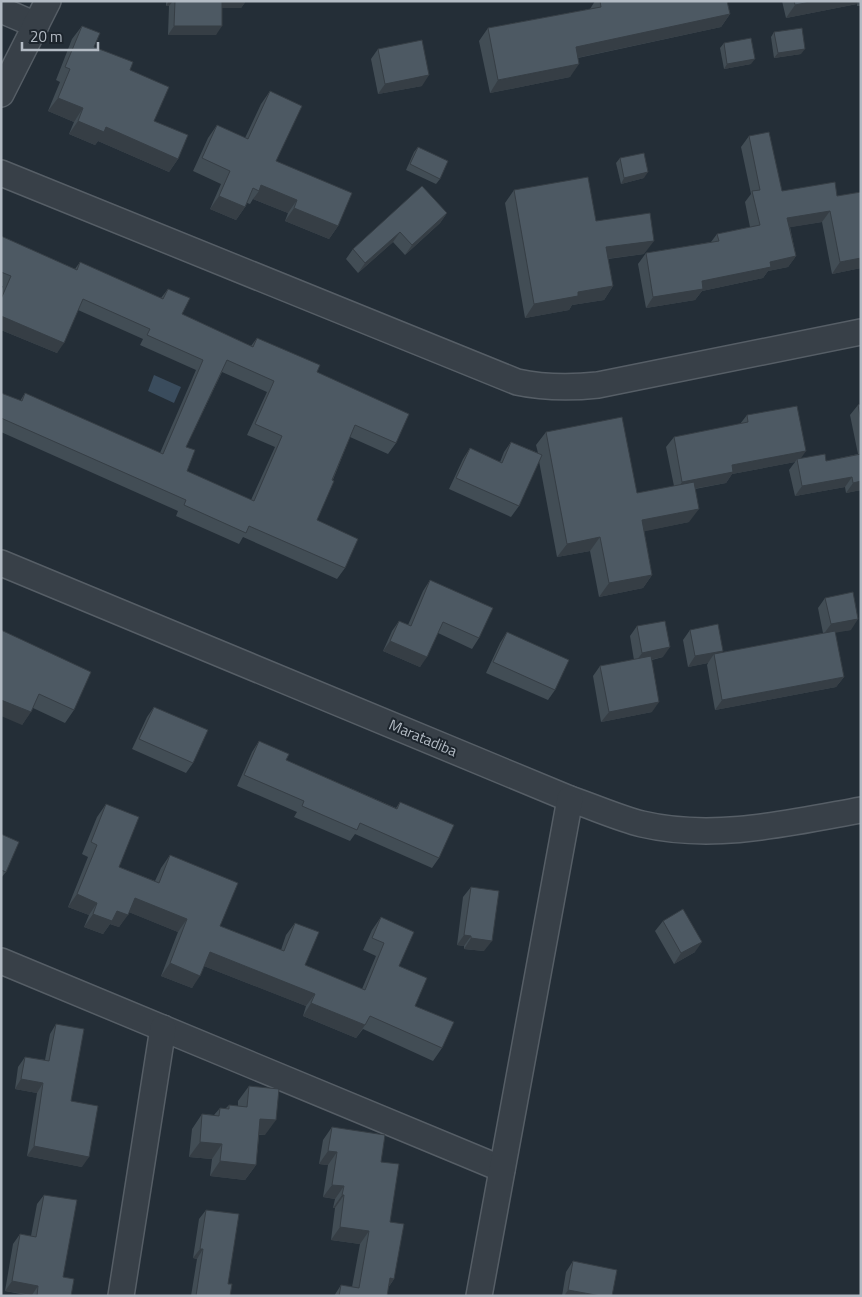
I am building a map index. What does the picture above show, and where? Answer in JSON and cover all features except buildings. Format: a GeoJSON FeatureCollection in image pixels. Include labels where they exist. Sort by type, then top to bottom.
{"type":"FeatureCollection","features":[{"type":"Feature","properties":{"kind":"street"},"geometry":{"type":"LineString","coordinates":[[1,94],[48,1]]}},
{"type":"Feature","properties":{"kind":"street"},"geometry":{"type":"LineString","coordinates":[[1,10],[36,26]]}},
{"type":"Feature","properties":{"kind":"street"},"geometry":{"type":"LineString","coordinates":[[1,173],[508,378],[537,387],[578,388],[598,385],[861,332]]}},
{"type":"Feature","properties":{"kind":"street","name":"Maratadiba"},"geometry":{"type":"LineString","coordinates":[[1,563],[570,799],[642,824],[694,831],[736,830],[777,825],[861,810]]}},
{"type":"Feature","properties":{"kind":"street"},"geometry":{"type":"LineString","coordinates":[[480,1296],[570,799]]}},
{"type":"Feature","properties":{"kind":"street"},"geometry":{"type":"LineString","coordinates":[[1,961],[502,1169]]}},
{"type":"Feature","properties":{"kind":"street"},"geometry":{"type":"LineString","coordinates":[[121,1296],[163,1028]]}},
{"type":"Feature","properties":{"kind":"water"},"geometry":{"type":"Polygon","coordinates":[[[154,375],[181,387],[174,403],[148,391],[154,375]]]}}]}
